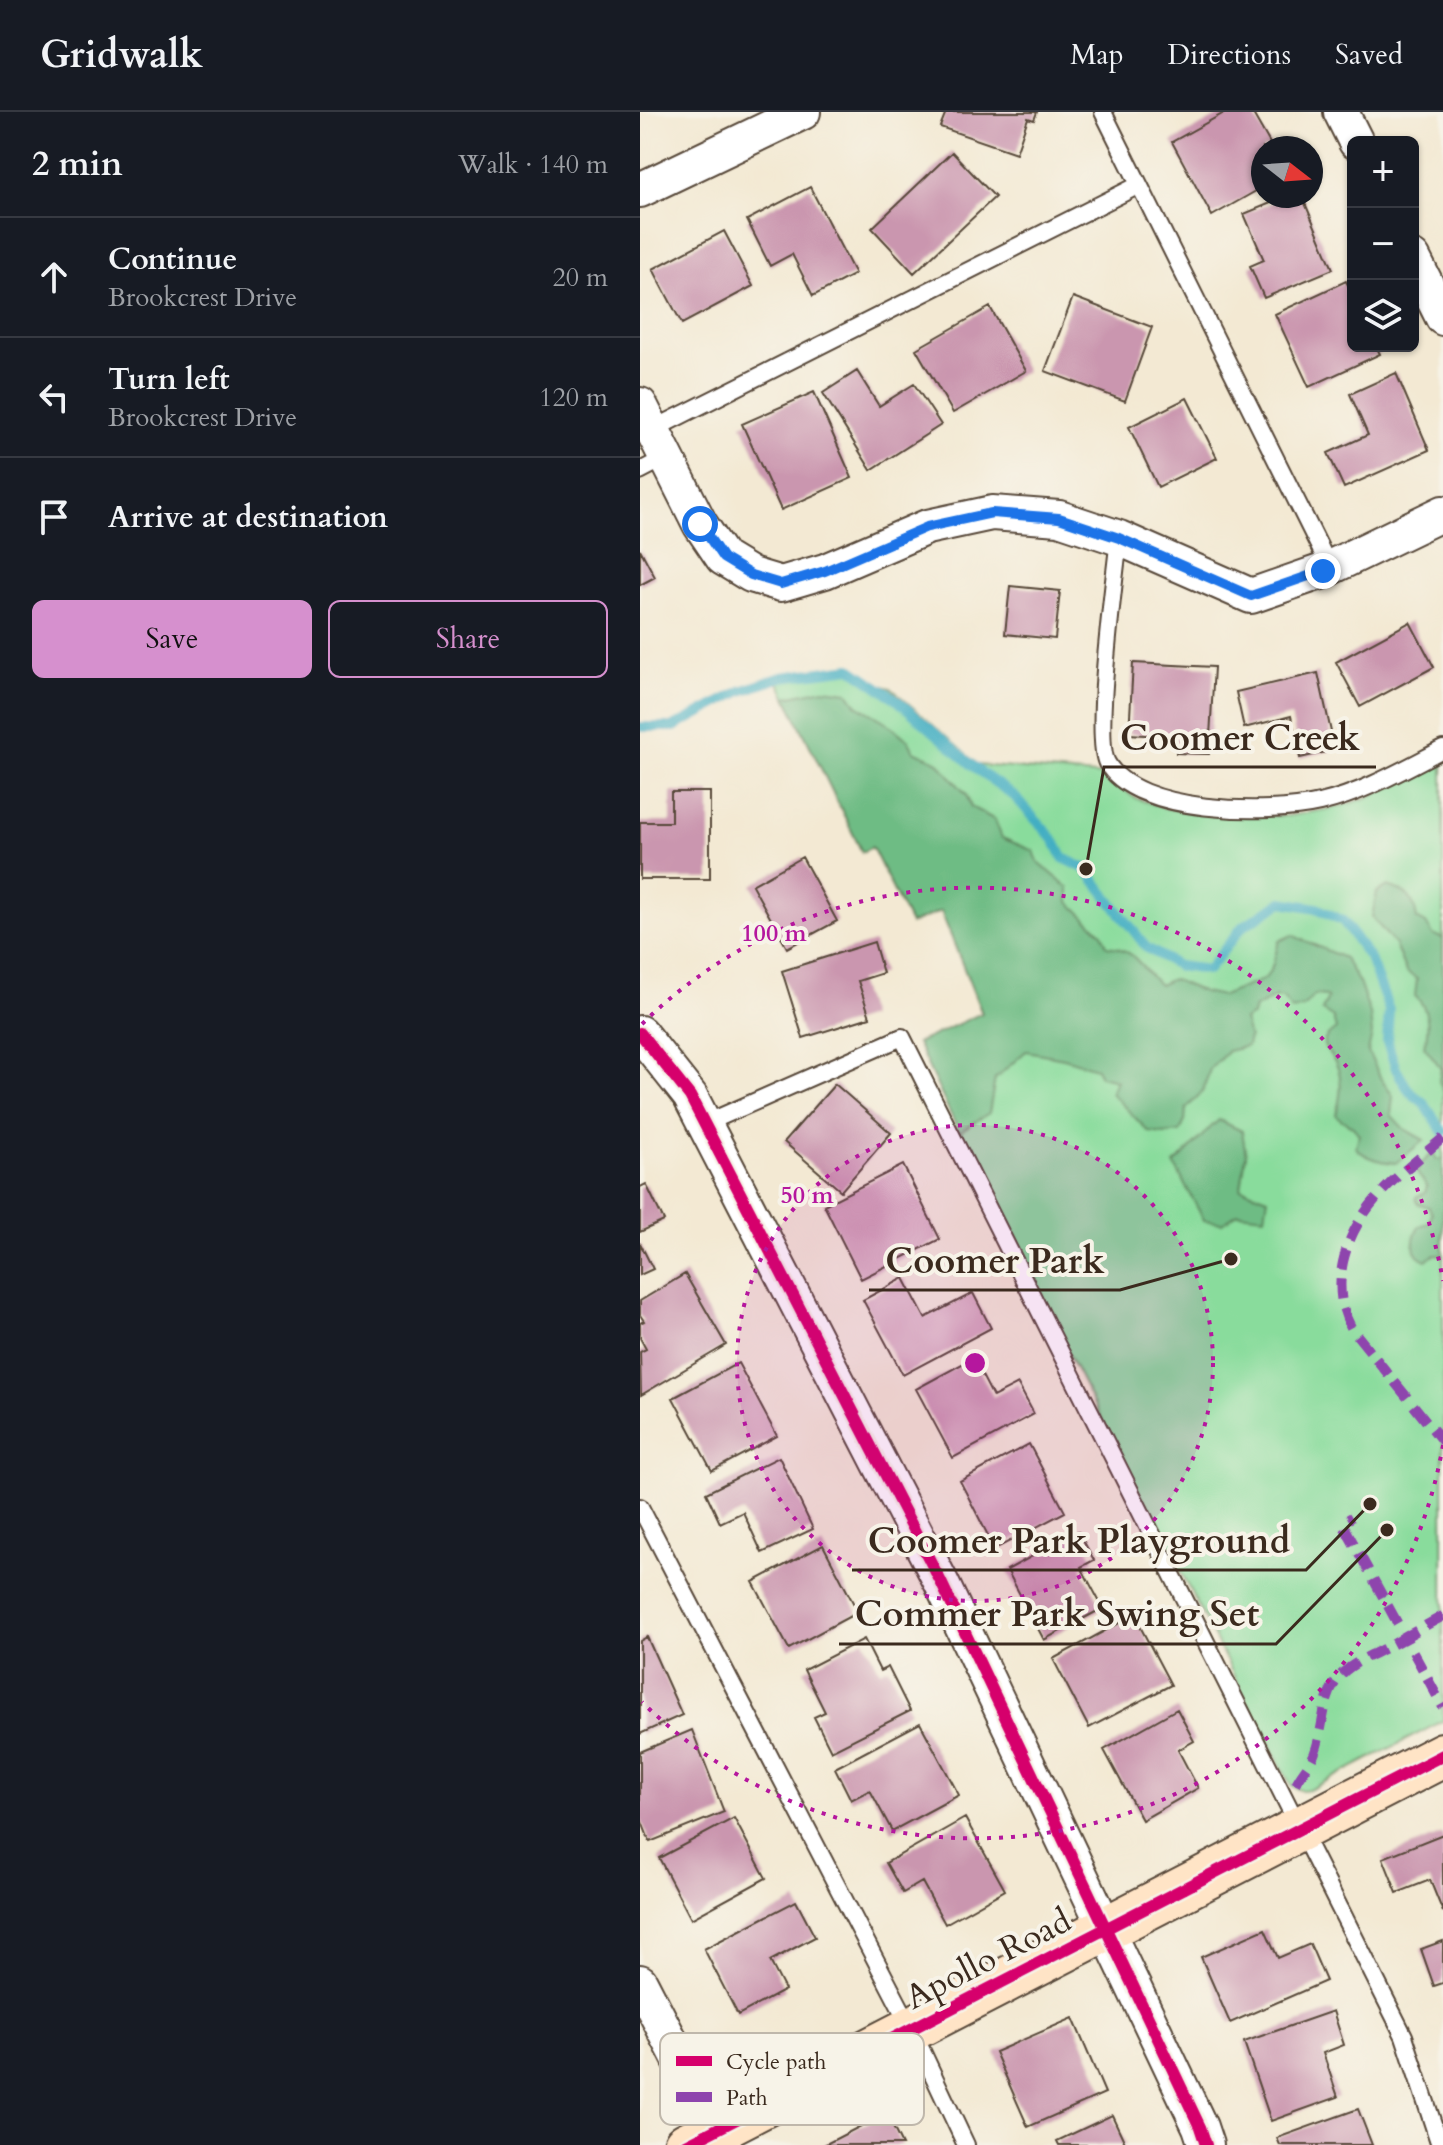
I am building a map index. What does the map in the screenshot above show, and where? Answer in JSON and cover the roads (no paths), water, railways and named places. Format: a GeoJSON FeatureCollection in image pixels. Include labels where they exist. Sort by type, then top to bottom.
{"type":"FeatureCollection","features":[{"type":"Feature","properties":{"kind":"street"},"geometry":{"type":"LineString","coordinates":[[640,190],[803,112]]}},
{"type":"Feature","properties":{"kind":"street"},"geometry":{"type":"LineString","coordinates":[[1341,112],[1353,136]]}},
{"type":"Feature","properties":{"kind":"street"},"geometry":{"type":"LineString","coordinates":[[1419,270],[1443,318]]}},
{"type":"Feature","properties":{"kind":"street"},"geometry":{"type":"LineString","coordinates":[[649,441],[723,558],[751,575],[781,584],[825,571],[927,527],[992,513],[1059,518],[1119,538],[1251,596],[1330,568],[1443,513]]}},
{"type":"Feature","properties":{"kind":"street"},"geometry":{"type":"LineString","coordinates":[[640,1033],[690,1096],[941,1582],[1206,2145]]}},
{"type":"Feature","properties":{"kind":"street","name":"Apollo Road"},"geometry":{"type":"LineString","coordinates":[[906,2033],[1443,1755]]}},
{"type":"Feature","properties":{"kind":"street"},"geometry":{"type":"LineString","coordinates":[[640,1982],[662,2033]]}},
{"type":"Feature","properties":{"kind":"street","name":"Apollo Road"},"geometry":{"type":"LineString","coordinates":[[709,2140],[737,2125]]}},
{"type":"Feature","properties":{"kind":"lane"},"geometry":{"type":"LineString","coordinates":[[1103,112],[1330,568]]}},
{"type":"Feature","properties":{"kind":"lane"},"geometry":{"type":"LineString","coordinates":[[649,441],[1139,185]]}},
{"type":"Feature","properties":{"kind":"lane"},"geometry":{"type":"LineString","coordinates":[[1119,538],[1102,719],[1104,751],[1106,762],[1135,788],[1172,803],[1193,806],[1295,808],[1345,795],[1443,749]]}},
{"type":"Feature","properties":{"kind":"lane"},"geometry":{"type":"LineString","coordinates":[[704,1124],[902,1037],[1404,2036],[1440,2145]]}},
{"type":"Feature","properties":{"kind":"lane"},"geometry":{"type":"LineString","coordinates":[[640,1507],[913,2033]]}},
{"type":"Feature","properties":{"kind":"lane"},"geometry":{"type":"LineString","coordinates":[[924,2056],[966,2145]]}},
{"type":"Feature","properties":{"kind":"waterway"},"geometry":{"type":"LineString","coordinates":[[640,727],[674,727],[741,691],[782,677],[851,668],[896,699],[979,771],[1014,796],[1055,841],[1063,858],[1086,869],[1147,948],[1178,966],[1208,970],[1242,927],[1282,902],[1317,908],[1343,921],[1370,959],[1389,1010],[1387,1042],[1396,1069],[1409,1091],[1424,1103],[1443,1132]]}},
{"type":"Feature","properties":{"kind":"place","name":"Coomer Creek"},"geometry":{"type":"Point","coordinates":[1086,869]}},
{"type":"Feature","properties":{"kind":"place","name":"Coomer Park"},"geometry":{"type":"Point","coordinates":[1231,1259]}},
{"type":"Feature","properties":{"kind":"place","name":"Coomer Park Playground"},"geometry":{"type":"Point","coordinates":[1370,1504]}},
{"type":"Feature","properties":{"kind":"place","name":"Commer Park Swing Set"},"geometry":{"type":"Point","coordinates":[1387,1530]}}]}
